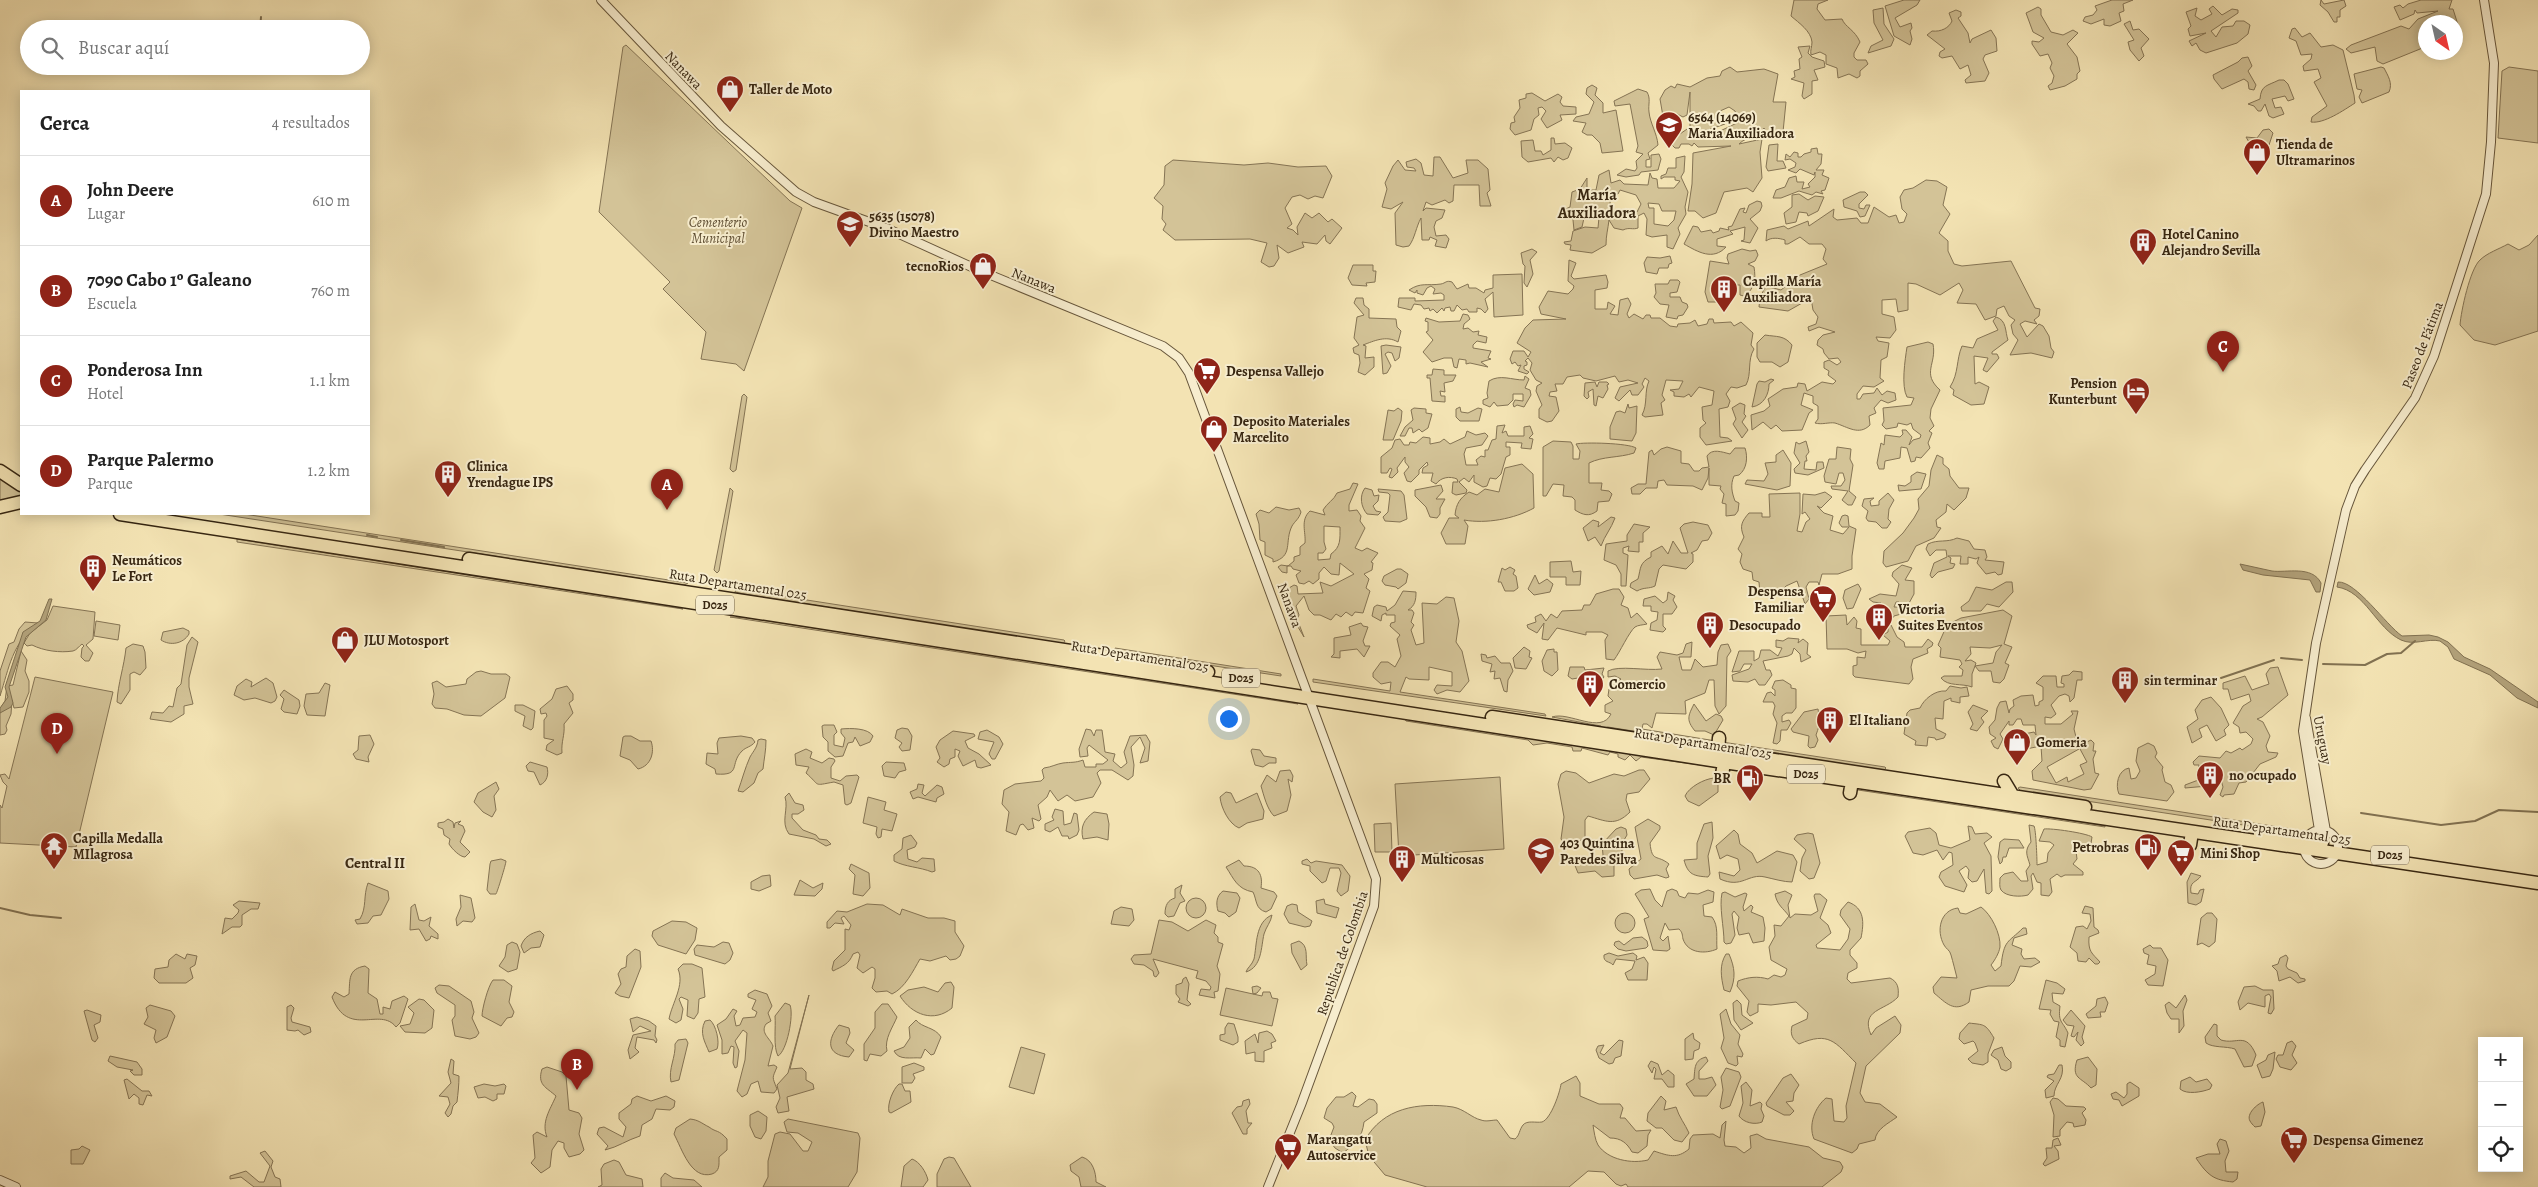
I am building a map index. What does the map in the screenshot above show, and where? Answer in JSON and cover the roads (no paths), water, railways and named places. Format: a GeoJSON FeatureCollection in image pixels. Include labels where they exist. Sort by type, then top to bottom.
{"type":"FeatureCollection","features":[{"type":"Feature","properties":{"kind":"highway"},"geometry":{"type":"LineString","coordinates":[[0,471],[20,484]]}},
{"type":"Feature","properties":{"kind":"highway"},"geometry":{"type":"LineString","coordinates":[[0,507],[20,502]]}},
{"type":"Feature","properties":{"kind":"highway","name":"Ruta Departamental 025"},"geometry":{"type":"LineString","coordinates":[[127,515],[1308,692],[1548,725],[1721,756],[1812,781],[1851,787],[2191,838],[2304,845]]}},
{"type":"Feature","properties":{"kind":"highway","name":"Ruta Departamental 025"},"geometry":{"type":"LineString","coordinates":[[183,515],[1308,692],[1399,711],[1721,756],[1888,770],[1955,787],[2304,845],[2426,862],[2441,867],[2538,883]]}},
{"type":"Feature","properties":{"kind":"highway"},"geometry":{"type":"LineString","coordinates":[[1396,724],[1399,711]]}},
{"type":"Feature","properties":{"kind":"highway"},"geometry":{"type":"LineString","coordinates":[[1547,712],[1548,725]]}},
{"type":"Feature","properties":{"kind":"highway"},"geometry":{"type":"LineString","coordinates":[[1955,787],[1956,774]]}},
{"type":"Feature","properties":{"kind":"highway"},"geometry":{"type":"LineString","coordinates":[[2004,781],[2013,796]]}},
{"type":"Feature","properties":{"kind":"street","name":"Nanawa"},"geometry":{"type":"LineString","coordinates":[[601,0],[721,126],[796,192],[814,202],[886,228],[976,269],[1163,346],[1179,358],[1193,382],[1308,692]]}},
{"type":"Feature","properties":{"kind":"street","name":"Paseo de Fátima"},"geometry":{"type":"LineString","coordinates":[[2305,711],[2316,644],[2346,510],[2355,486],[2415,398],[2434,356],[2486,194],[2491,142],[2494,63],[2484,0]]}},
{"type":"Feature","properties":{"kind":"street","name":"Republica de Colombia"},"geometry":{"type":"LineString","coordinates":[[1268,1187],[1331,1026],[1374,906],[1377,888],[1374,873],[1308,692]]}},
{"type":"Feature","properties":{"kind":"street","name":"Uruguay"},"geometry":{"type":"LineString","coordinates":[[2305,711],[2323,830]]}},
{"type":"Feature","properties":{"kind":"street"},"geometry":{"type":"LineString","coordinates":[[2323,830],[2333,835],[2338,849],[2330,862],[2319,865],[2308,860],[2304,845],[2310,833],[2323,830]]}},
{"type":"Feature","properties":{"kind":"street"},"geometry":{"type":"LineString","coordinates":[[0,1180],[16,1187]]}},
{"type":"Feature","properties":{"kind":"waterway"},"geometry":{"type":"LineString","coordinates":[[367,535],[377,537]]}},
{"type":"Feature","properties":{"kind":"waterway"},"geometry":{"type":"LineString","coordinates":[[401,540],[444,547]]}},
{"type":"Feature","properties":{"kind":"waterway"},"geometry":{"type":"LineString","coordinates":[[2323,664],[2365,665],[2387,654],[2401,653],[2415,641]]}},
{"type":"Feature","properties":{"kind":"waterway"},"geometry":{"type":"LineString","coordinates":[[2281,658],[2302,660]]}},
{"type":"Feature","properties":{"kind":"waterway"},"geometry":{"type":"LineString","coordinates":[[2221,678],[2274,660]]}},
{"type":"Feature","properties":{"kind":"waterway"},"geometry":{"type":"LineString","coordinates":[[2361,813],[2441,825],[2475,821],[2499,810],[2538,812]]}},
{"type":"Feature","properties":{"kind":"waterway"},"geometry":{"type":"LineString","coordinates":[[0,908],[30,915],[61,918]]}},
{"type":"Feature","properties":{"kind":"place","name":"Taller de Moto"},"geometry":{"type":"Point","coordinates":[730,113]}},
{"type":"Feature","properties":{"kind":"place","name":"6564 (14069) Maria Auxiliadora"},"geometry":{"type":"Point","coordinates":[1669,149]}},
{"type":"Feature","properties":{"kind":"place","name":"Tienda de Ultramarinos"},"geometry":{"type":"Point","coordinates":[2257,176]}},
{"type":"Feature","properties":{"kind":"place","name":"5635 (15078) Divino Maestro"},"geometry":{"type":"Point","coordinates":[850,248]}},
{"type":"Feature","properties":{"kind":"place","name":"Hotel Canino Alejandro Sevilla"},"geometry":{"type":"Point","coordinates":[2143,266]}},
{"type":"Feature","properties":{"kind":"place","name":"tecnoRios"},"geometry":{"type":"Point","coordinates":[983,290]}},
{"type":"Feature","properties":{"kind":"place","name":"Capilla María Auxiliadora"},"geometry":{"type":"Point","coordinates":[1724,313]}},
{"type":"Feature","properties":{"kind":"place","name":"Ponderosa Inn"},"geometry":{"type":"Point","coordinates":[2223,372]}},
{"type":"Feature","properties":{"kind":"place","name":"Despensa Vallejo"},"geometry":{"type":"Point","coordinates":[1207,395]}},
{"type":"Feature","properties":{"kind":"place","name":"Pension Kunterbunt"},"geometry":{"type":"Point","coordinates":[2136,415]}},
{"type":"Feature","properties":{"kind":"place","name":"Deposito Materiales Marcelito"},"geometry":{"type":"Point","coordinates":[1214,453]}},
{"type":"Feature","properties":{"kind":"place","name":"Clinica Yrendague IPS"},"geometry":{"type":"Point","coordinates":[448,498]}},
{"type":"Feature","properties":{"kind":"place","name":"John Deere"},"geometry":{"type":"Point","coordinates":[667,510]}},
{"type":"Feature","properties":{"kind":"place","name":"Neumáticos Le Fort"},"geometry":{"type":"Point","coordinates":[93,592]}},
{"type":"Feature","properties":{"kind":"place","name":"Despensa Familiar"},"geometry":{"type":"Point","coordinates":[1823,623]}},
{"type":"Feature","properties":{"kind":"place","name":"Victoria Suites Eventos"},"geometry":{"type":"Point","coordinates":[1879,641]}},
{"type":"Feature","properties":{"kind":"place","name":"Desocupado"},"geometry":{"type":"Point","coordinates":[1710,649]}},
{"type":"Feature","properties":{"kind":"place","name":"JLU Motosport"},"geometry":{"type":"Point","coordinates":[345,664]}},
{"type":"Feature","properties":{"kind":"place","name":"sin terminar"},"geometry":{"type":"Point","coordinates":[2125,704]}},
{"type":"Feature","properties":{"kind":"place","name":"Comercio"},"geometry":{"type":"Point","coordinates":[1590,708]}},
{"type":"Feature","properties":{"kind":"place","name":"El Italiano"},"geometry":{"type":"Point","coordinates":[1830,744]}},
{"type":"Feature","properties":{"kind":"place","name":"Parque Palermo"},"geometry":{"type":"Point","coordinates":[57,754]}},
{"type":"Feature","properties":{"kind":"place","name":"Gomeria"},"geometry":{"type":"Point","coordinates":[2017,766]}},
{"type":"Feature","properties":{"kind":"place","name":"no ocupado"},"geometry":{"type":"Point","coordinates":[2210,799]}},
{"type":"Feature","properties":{"kind":"place","name":"BR"},"geometry":{"type":"Point","coordinates":[1750,802]}},
{"type":"Feature","properties":{"kind":"place","name":"Capilla Medalla MIlagrosa"},"geometry":{"type":"Point","coordinates":[54,870]}},
{"type":"Feature","properties":{"kind":"place","name":"Petrobras"},"geometry":{"type":"Point","coordinates":[2148,871]}},
{"type":"Feature","properties":{"kind":"place","name":"403 Quintina Paredes Silva"},"geometry":{"type":"Point","coordinates":[1541,875]}},
{"type":"Feature","properties":{"kind":"place","name":"Mini Shop"},"geometry":{"type":"Point","coordinates":[2181,877]}},
{"type":"Feature","properties":{"kind":"place","name":"Multicosas"},"geometry":{"type":"Point","coordinates":[1402,883]}},
{"type":"Feature","properties":{"kind":"place","name":"7090 Cabo 1º Galeano"},"geometry":{"type":"Point","coordinates":[577,1090]}},
{"type":"Feature","properties":{"kind":"place","name":"Despensa Gimenez"},"geometry":{"type":"Point","coordinates":[2294,1164]}},
{"type":"Feature","properties":{"kind":"place","name":"Marangatu Autoservice"},"geometry":{"type":"Point","coordinates":[1288,1171]}},
{"type":"Feature","properties":{"kind":"district","name":"María Auxiliadora"},"geometry":{"type":"Point","coordinates":[1597,203]}},
{"type":"Feature","properties":{"kind":"district","name":"Central II"},"geometry":{"type":"Point","coordinates":[375,863]}},
{"type":"Feature","properties":{"kind":"park label","name":"Cementerio Municipal"},"geometry":{"type":"Point","coordinates":[718,230]}}]}
